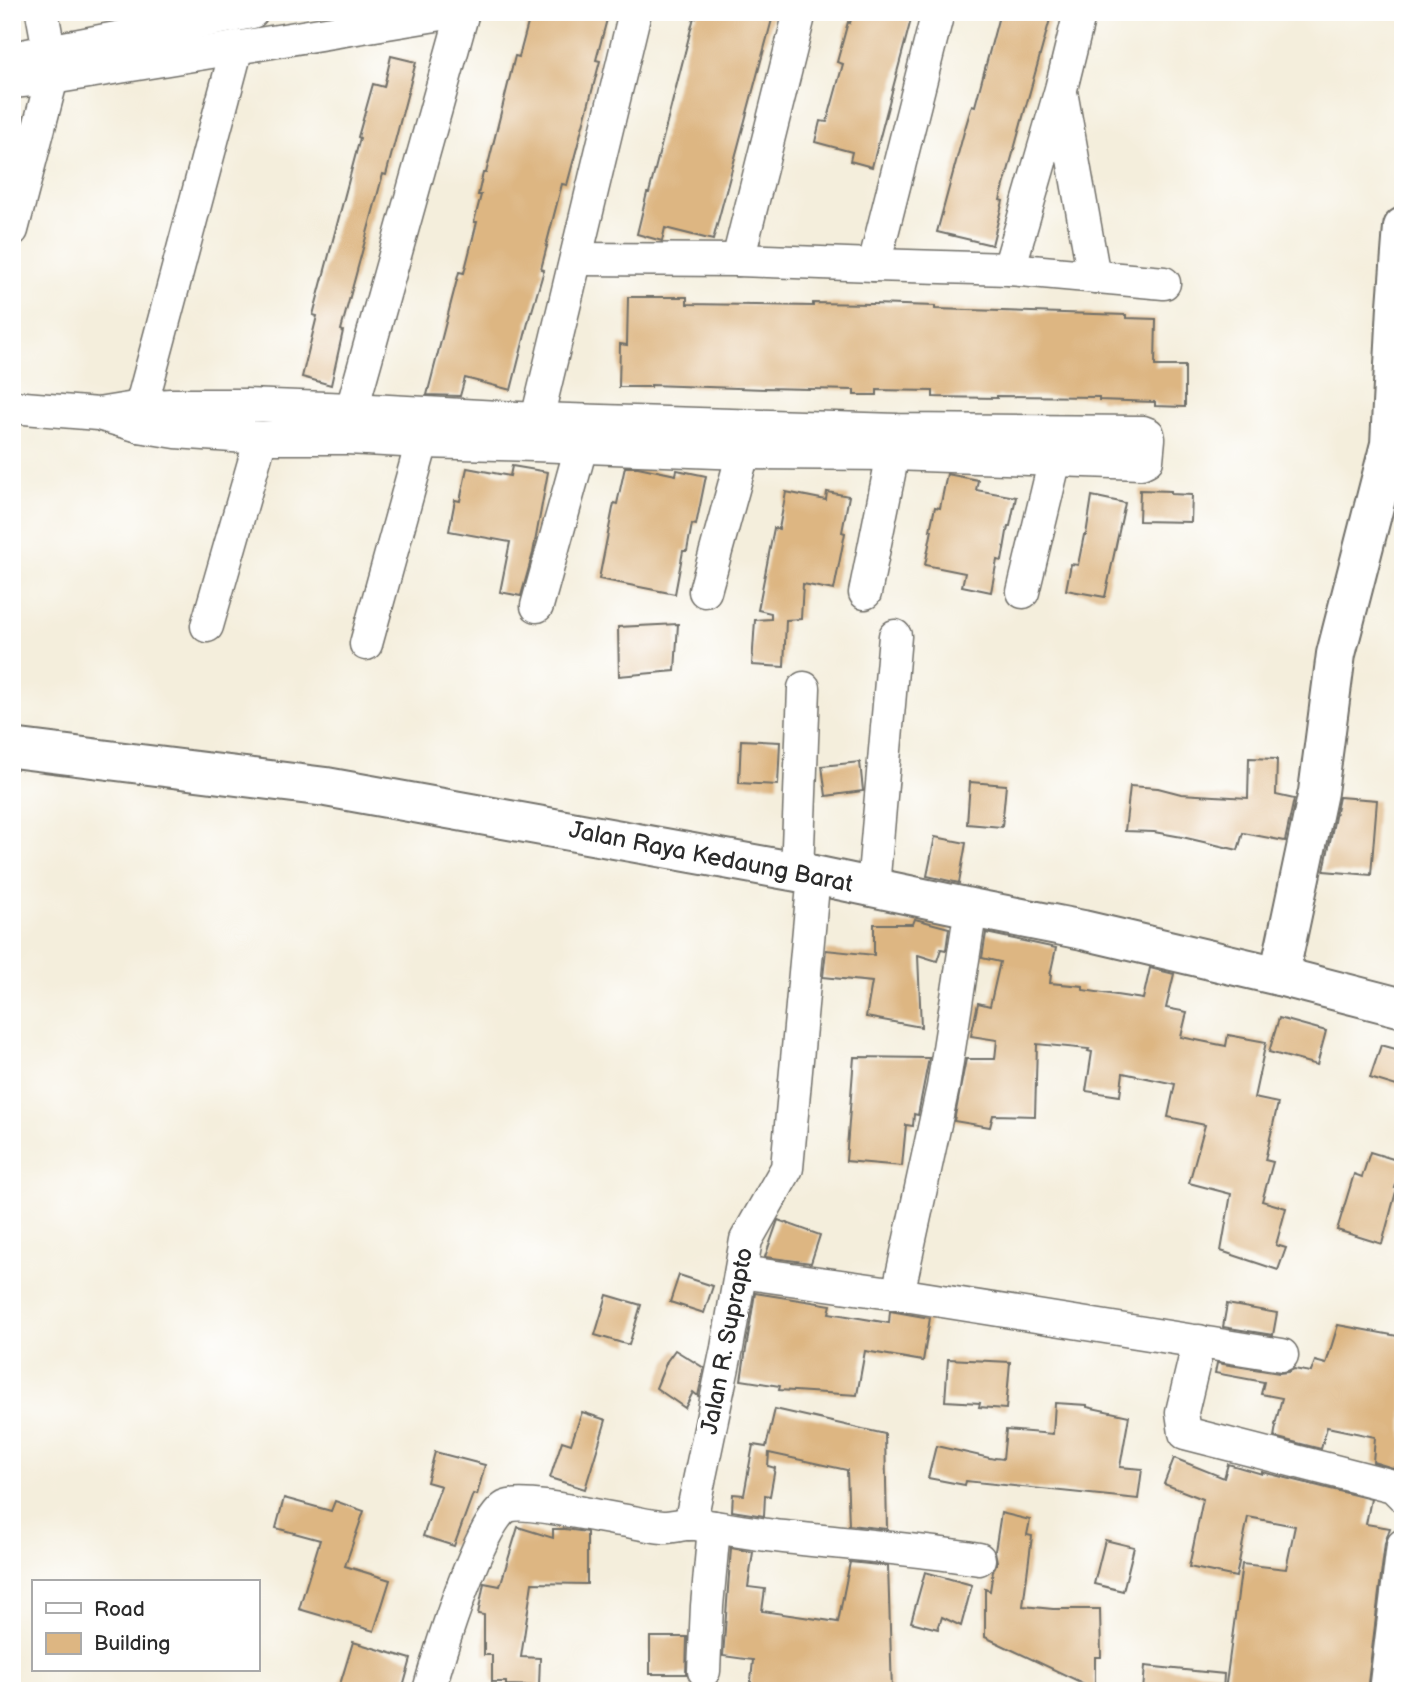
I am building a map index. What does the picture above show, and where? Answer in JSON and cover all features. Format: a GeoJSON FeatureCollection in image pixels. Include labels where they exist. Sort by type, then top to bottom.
{"type":"FeatureCollection","features":[{"type":"Feature","properties":{"kind":"street"},"geometry":{"type":"LineString","coordinates":[[12,230],[23,141],[50,64],[42,12]]}},
{"type":"Feature","properties":{"kind":"street"},"geometry":{"type":"LineString","coordinates":[[12,82],[50,64],[252,12]]}},
{"type":"Feature","properties":{"kind":"street"},"geometry":{"type":"LineString","coordinates":[[12,58],[50,64],[237,47],[454,12]]}},
{"type":"Feature","properties":{"kind":"street"},"geometry":{"type":"LineString","coordinates":[[350,423],[463,12]]}},
{"type":"Feature","properties":{"kind":"street"},"geometry":{"type":"LineString","coordinates":[[536,432],[635,12]]}},
{"type":"Feature","properties":{"kind":"street"},"geometry":{"type":"LineString","coordinates":[[738,260],[800,12]]}},
{"type":"Feature","properties":{"kind":"street"},"geometry":{"type":"LineString","coordinates":[[874,265],[938,12]]}},
{"type":"Feature","properties":{"kind":"street"},"geometry":{"type":"LineString","coordinates":[[1009,268],[1061,89],[1080,12]]}},
{"type":"Feature","properties":{"kind":"street"},"geometry":{"type":"LineString","coordinates":[[140,417],[237,47]]}},
{"type":"Feature","properties":{"kind":"street"},"geometry":{"type":"LineString","coordinates":[[1061,89],[1094,277]]}},
{"type":"Feature","properties":{"kind":"street"},"geometry":{"type":"LineString","coordinates":[[1279,976],[1318,792],[1336,654],[1390,444],[1403,227]]}},
{"type":"Feature","properties":{"kind":"street"},"geometry":{"type":"LineString","coordinates":[[576,259],[738,260],[1009,268],[1164,283]]}},
{"type":"Feature","properties":{"kind":"street"},"geometry":{"type":"LineString","coordinates":[[12,407],[140,417],[176,432],[261,438],[350,423],[536,432],[896,442],[1055,459],[1146,462],[1149,436],[1143,432],[896,442],[743,453],[581,447],[536,432],[422,442],[350,423],[245,405],[171,405],[140,417]]}},
{"type":"Feature","properties":{"kind":"street"},"geometry":{"type":"LineString","coordinates":[[207,626],[261,438]]}},
{"type":"Feature","properties":{"kind":"street"},"geometry":{"type":"LineString","coordinates":[[366,645],[422,442]]}},
{"type":"Feature","properties":{"kind":"street"},"geometry":{"type":"LineString","coordinates":[[865,593],[896,442]]}},
{"type":"Feature","properties":{"kind":"street"},"geometry":{"type":"LineString","coordinates":[[537,606],[581,447]]}},
{"type":"Feature","properties":{"kind":"street"},"geometry":{"type":"LineString","coordinates":[[705,591],[743,453]]}},
{"type":"Feature","properties":{"kind":"street"},"geometry":{"type":"LineString","coordinates":[[1023,592],[1055,459]]}},
{"type":"Feature","properties":{"kind":"street"},"geometry":{"type":"LineString","coordinates":[[873,887],[895,636]]}},
{"type":"Feature","properties":{"kind":"street","name":"Jalan R. Suprapto"},"geometry":{"type":"LineString","coordinates":[[704,1671],[707,1606],[702,1526],[727,1348],[746,1240],[787,1168],[805,874],[804,688]]}},
{"type":"Feature","properties":{"kind":"street","name":"Jalan Raya Kedaung Barat"},"geometry":{"type":"LineString","coordinates":[[12,748],[326,787],[655,845],[1083,930],[1403,1008]]}},
{"type":"Feature","properties":{"kind":"street"},"geometry":{"type":"LineString","coordinates":[[898,1294],[943,1087],[971,908]]}},
{"type":"Feature","properties":{"kind":"street"},"geometry":{"type":"LineString","coordinates":[[741,1272],[1282,1354]]}},
{"type":"Feature","properties":{"kind":"street"},"geometry":{"type":"LineString","coordinates":[[1199,1341],[1182,1412],[1185,1433],[1393,1486],[1403,1496]]}},
{"type":"Feature","properties":{"kind":"street"},"geometry":{"type":"LineString","coordinates":[[429,1691],[468,1572],[494,1519],[505,1507],[517,1505],[550,1508],[660,1527],[702,1526],[930,1551],[979,1559]]}},
{"type":"Feature","properties":{"kind":"street"},"geometry":{"type":"LineString","coordinates":[[1385,1691],[1403,1545]]}},
{"type":"Feature","properties":{"kind":"building"},"geometry":{"type":"Polygon","coordinates":[[[531,12],[609,12],[596,60],[600,61],[567,185],[562,184],[546,246],[541,269],[544,270],[511,390],[465,378],[460,396],[427,395],[459,272],[464,273],[477,222],[474,222],[483,173],[486,173],[515,56],[519,57],[531,12]]]}},
{"type":"Feature","properties":{"kind":"building"},"geometry":{"type":"Polygon","coordinates":[[[698,12],[774,12],[713,240],[665,228],[662,241],[637,234],[694,17],[696,18],[698,12]]]}},
{"type":"Feature","properties":{"kind":"building"},"geometry":{"type":"Polygon","coordinates":[[[853,12],[913,12],[872,167],[850,161],[852,152],[815,142],[820,121],[827,122],[843,64],[837,62],[853,12]]]}},
{"type":"Feature","properties":{"kind":"building"},"geometry":{"type":"Polygon","coordinates":[[[1000,12],[1052,12],[1000,200],[1003,201],[992,245],[937,232],[1000,12]]]}},
{"type":"Feature","properties":{"kind":"building"},"geometry":{"type":"Polygon","coordinates":[[[391,56],[416,62],[341,330],[343,331],[331,385],[302,377],[317,316],[313,315],[373,84],[384,87],[391,56]]]}},
{"type":"Feature","properties":{"kind":"building"},"geometry":{"type":"Polygon","coordinates":[[[628,297],[687,297],[687,304],[935,306],[935,309],[1126,315],[1126,318],[1156,319],[1155,366],[1185,366],[1185,407],[1155,406],[1155,402],[1099,400],[1099,397],[933,397],[933,391],[877,390],[877,395],[854,395],[854,390],[651,385],[619,387],[620,344],[627,345],[628,297]]]}},
{"type":"Feature","properties":{"kind":"building"},"geometry":{"type":"Polygon","coordinates":[[[512,466],[548,472],[533,553],[521,596],[500,592],[510,542],[449,531],[455,500],[460,501],[467,468],[510,476],[512,466]]]}},
{"type":"Feature","properties":{"kind":"building"},"geometry":{"type":"Polygon","coordinates":[[[625,467],[676,475],[677,470],[706,476],[696,525],[692,524],[687,551],[683,551],[675,594],[599,579],[614,503],[617,504],[625,467]]]}},
{"type":"Feature","properties":{"kind":"building"},"geometry":{"type":"Polygon","coordinates":[[[947,474],[978,480],[976,490],[1016,497],[1002,561],[997,560],[991,592],[962,586],[965,573],[925,565],[935,507],[940,508],[947,474]]]}},
{"type":"Feature","properties":{"kind":"building"},"geometry":{"type":"Polygon","coordinates":[[[1140,490],[1192,495],[1191,522],[1139,521],[1140,490]]]}},
{"type":"Feature","properties":{"kind":"building"},"geometry":{"type":"Polygon","coordinates":[[[786,492],[826,500],[827,492],[849,496],[834,590],[803,584],[801,619],[786,620],[784,667],[752,665],[755,620],[771,619],[771,613],[758,610],[774,528],[779,529],[786,492]]]}},
{"type":"Feature","properties":{"kind":"building"},"geometry":{"type":"Polygon","coordinates":[[[1092,496],[1125,503],[1105,597],[1066,590],[1071,564],[1078,565],[1092,496]]]}},
{"type":"Feature","properties":{"kind":"building"},"geometry":{"type":"Polygon","coordinates":[[[678,624],[675,671],[619,676],[618,627],[678,624]]]}},
{"type":"Feature","properties":{"kind":"building"},"geometry":{"type":"Polygon","coordinates":[[[741,740],[780,742],[778,785],[739,783],[741,740]]]}},
{"type":"Feature","properties":{"kind":"building"},"geometry":{"type":"Polygon","coordinates":[[[1249,758],[1277,759],[1276,795],[1294,799],[1285,841],[1243,833],[1238,850],[1154,832],[1125,831],[1130,786],[1158,788],[1181,794],[1248,798],[1249,758]]]}},
{"type":"Feature","properties":{"kind":"building"},"geometry":{"type":"Polygon","coordinates":[[[860,762],[863,791],[826,796],[822,766],[860,762]]]}},
{"type":"Feature","properties":{"kind":"building"},"geometry":{"type":"Polygon","coordinates":[[[970,782],[1006,785],[1002,827],[967,824],[970,782]]]}},
{"type":"Feature","properties":{"kind":"building"},"geometry":{"type":"Polygon","coordinates":[[[1339,797],[1377,800],[1371,875],[1324,871],[1339,797]]]}},
{"type":"Feature","properties":{"kind":"building"},"geometry":{"type":"Polygon","coordinates":[[[935,837],[966,843],[959,883],[927,876],[935,837]]]}},
{"type":"Feature","properties":{"kind":"building"},"geometry":{"type":"Polygon","coordinates":[[[915,919],[949,928],[946,950],[941,949],[937,961],[918,955],[921,1027],[866,1017],[872,982],[823,977],[826,950],[874,955],[874,924],[913,924],[915,919]]]}},
{"type":"Feature","properties":{"kind":"building"},"geometry":{"type":"Polygon","coordinates":[[[986,933],[1056,948],[1050,983],[1083,986],[1083,990],[1143,999],[1150,968],[1174,974],[1166,1008],[1187,1012],[1181,1037],[1226,1046],[1228,1035],[1266,1042],[1254,1098],[1278,1103],[1265,1160],[1273,1162],[1262,1201],[1286,1208],[1276,1245],[1286,1248],[1278,1270],[1221,1251],[1231,1194],[1189,1183],[1205,1125],[1168,1117],[1175,1084],[1123,1073],[1120,1096],[1086,1091],[1092,1052],[1088,1051],[1089,1049],[1037,1044],[1035,1116],[993,1115],[990,1127],[954,1121],[966,1059],[995,1059],[997,1040],[971,1036],[978,1003],[990,1006],[1000,962],[982,958],[986,933]]]}},
{"type":"Feature","properties":{"kind":"building"},"geometry":{"type":"Polygon","coordinates":[[[1279,1018],[1326,1031],[1317,1065],[1269,1052],[1279,1018]]]}},
{"type":"Feature","properties":{"kind":"building"},"geometry":{"type":"Polygon","coordinates":[[[1381,1045],[1403,1051],[1403,1088],[1370,1078],[1381,1045]]]}},
{"type":"Feature","properties":{"kind":"building"},"geometry":{"type":"Polygon","coordinates":[[[854,1057],[929,1058],[918,1115],[914,1114],[913,1126],[906,1125],[902,1166],[846,1161],[854,1057]]]}},
{"type":"Feature","properties":{"kind":"building"},"geometry":{"type":"Polygon","coordinates":[[[1370,1152],[1403,1162],[1382,1244],[1337,1230],[1354,1174],[1362,1177],[1370,1152]]]}},
{"type":"Feature","properties":{"kind":"building"},"geometry":{"type":"Polygon","coordinates":[[[778,1220],[820,1235],[811,1263],[765,1257],[778,1220]]]}},
{"type":"Feature","properties":{"kind":"building"},"geometry":{"type":"Polygon","coordinates":[[[679,1275],[713,1286],[704,1313],[670,1302],[679,1275]]]}},
{"type":"Feature","properties":{"kind":"building"},"geometry":{"type":"Polygon","coordinates":[[[755,1293],[831,1305],[829,1313],[889,1323],[890,1311],[930,1318],[923,1361],[865,1351],[857,1395],[779,1390],[780,1386],[741,1380],[755,1293]]]}},
{"type":"Feature","properties":{"kind":"building"},"geometry":{"type":"Polygon","coordinates":[[[607,1295],[641,1305],[629,1345],[595,1335],[607,1295]]]}},
{"type":"Feature","properties":{"kind":"building"},"geometry":{"type":"Polygon","coordinates":[[[1227,1304],[1277,1313],[1273,1335],[1223,1327],[1227,1304]]]}},
{"type":"Feature","properties":{"kind":"building"},"geometry":{"type":"Polygon","coordinates":[[[1338,1325],[1403,1337],[1403,1471],[1373,1462],[1375,1437],[1327,1427],[1321,1449],[1274,1437],[1282,1398],[1261,1394],[1264,1382],[1215,1373],[1217,1363],[1279,1373],[1294,1369],[1311,1372],[1315,1361],[1326,1364],[1338,1325]]]}},
{"type":"Feature","properties":{"kind":"building"},"geometry":{"type":"Polygon","coordinates":[[[675,1350],[704,1368],[698,1396],[693,1392],[685,1408],[656,1388],[667,1361],[675,1350]]]}},
{"type":"Feature","properties":{"kind":"building"},"geometry":{"type":"Polygon","coordinates":[[[948,1359],[1010,1362],[1006,1409],[979,1407],[980,1403],[945,1401],[948,1359]]]}},
{"type":"Feature","properties":{"kind":"building"},"geometry":{"type":"Polygon","coordinates":[[[1055,1403],[1087,1405],[1129,1416],[1120,1467],[1142,1469],[1138,1499],[966,1481],[965,1485],[928,1478],[936,1446],[1003,1459],[1006,1430],[1053,1434],[1055,1403]]]}},
{"type":"Feature","properties":{"kind":"building"},"geometry":{"type":"Polygon","coordinates":[[[775,1409],[885,1434],[887,1529],[849,1525],[847,1470],[769,1453],[768,1466],[775,1468],[770,1496],[765,1495],[764,1516],[732,1511],[733,1494],[744,1495],[753,1445],[766,1447],[775,1409]]]}},
{"type":"Feature","properties":{"kind":"building"},"geometry":{"type":"Polygon","coordinates":[[[582,1412],[606,1420],[585,1489],[550,1478],[562,1441],[571,1444],[582,1412]]]}},
{"type":"Feature","properties":{"kind":"building"},"geometry":{"type":"Polygon","coordinates":[[[435,1452],[485,1465],[477,1495],[473,1494],[454,1546],[423,1536],[441,1486],[427,1482],[435,1452]]]}},
{"type":"Feature","properties":{"kind":"building"},"geometry":{"type":"Polygon","coordinates":[[[1174,1458],[1224,1478],[1228,1464],[1371,1499],[1366,1524],[1390,1528],[1385,1543],[1367,1691],[1225,1691],[1242,1564],[1286,1569],[1295,1526],[1248,1517],[1236,1577],[1189,1567],[1203,1499],[1164,1484],[1174,1458]]]}},
{"type":"Feature","properties":{"kind":"building"},"geometry":{"type":"Polygon","coordinates":[[[284,1498],[331,1511],[335,1501],[364,1511],[345,1566],[390,1580],[374,1631],[299,1609],[320,1540],[276,1528],[284,1498]]]}},
{"type":"Feature","properties":{"kind":"building"},"geometry":{"type":"Polygon","coordinates":[[[1001,1513],[1030,1520],[1027,1535],[1032,1536],[1023,1606],[1100,1609],[1101,1657],[1095,1657],[1095,1689],[985,1637],[985,1589],[990,1591],[997,1562],[995,1551],[1001,1513]]]}},
{"type":"Feature","properties":{"kind":"building"},"geometry":{"type":"Polygon","coordinates":[[[518,1527],[553,1538],[553,1529],[587,1532],[587,1584],[532,1583],[521,1657],[540,1658],[539,1686],[492,1682],[492,1655],[484,1655],[484,1615],[478,1614],[484,1583],[500,1586],[518,1527]]]}},
{"type":"Feature","properties":{"kind":"building"},"geometry":{"type":"Polygon","coordinates":[[[1105,1540],[1134,1547],[1123,1591],[1094,1584],[1105,1540]]]}},
{"type":"Feature","properties":{"kind":"building"},"geometry":{"type":"Polygon","coordinates":[[[731,1548],[753,1552],[748,1587],[765,1589],[762,1611],[838,1622],[850,1562],[888,1566],[892,1691],[750,1691],[753,1660],[723,1656],[731,1548]]]}},
{"type":"Feature","properties":{"kind":"building"},"geometry":{"type":"Polygon","coordinates":[[[925,1572],[972,1585],[961,1626],[942,1617],[938,1629],[911,1622],[925,1572]]]}},
{"type":"Feature","properties":{"kind":"building"},"geometry":{"type":"Polygon","coordinates":[[[650,1637],[687,1637],[686,1674],[650,1674],[650,1637]]]}},
{"type":"Feature","properties":{"kind":"building"},"geometry":{"type":"Polygon","coordinates":[[[353,1642],[411,1659],[402,1691],[338,1691],[353,1642]]]}},
{"type":"Feature","properties":{"kind":"building"},"geometry":{"type":"Polygon","coordinates":[[[1145,1666],[1224,1674],[1223,1691],[1143,1691],[1145,1666]]]}}]}
